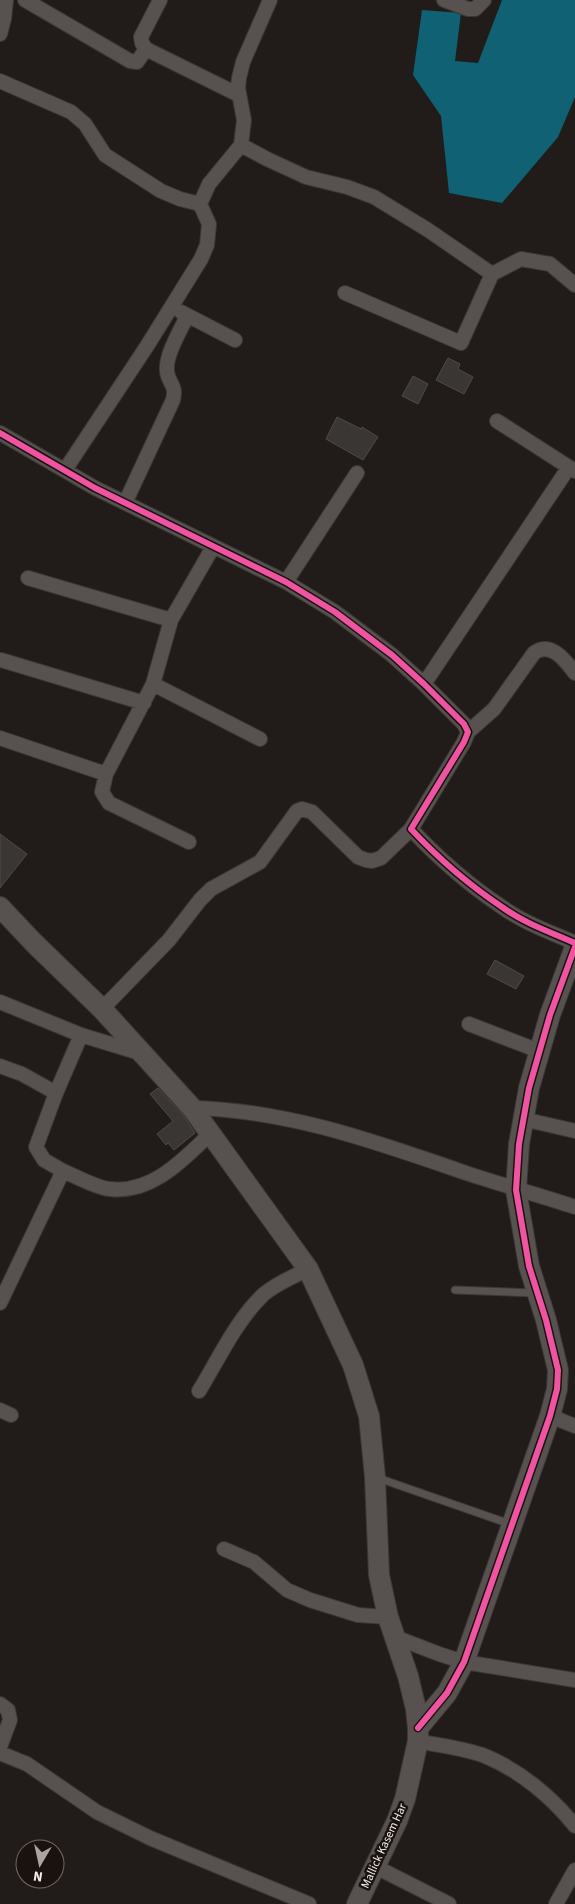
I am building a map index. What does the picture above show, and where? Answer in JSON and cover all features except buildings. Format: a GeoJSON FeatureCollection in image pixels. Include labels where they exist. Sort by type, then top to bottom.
{"type":"FeatureCollection","features":[{"type":"Feature","properties":{"kind":"main road"},"geometry":{"type":"LineString","coordinates":[[0,907],[146,1055],[192,1108],[308,1269],[353,1365],[369,1416],[375,1477],[379,1575],[388,1617],[408,1676],[416,1709],[418,1735]]}},
{"type":"Feature","properties":{"kind":"main road"},"geometry":{"type":"LineString","coordinates":[[418,1735],[447,1693],[464,1662],[550,1416],[557,1388],[558,1370],[554,1350],[529,1266],[516,1190],[519,1144],[523,1119],[539,1051],[575,947]]}},
{"type":"Feature","properties":{"kind":"main road","name":"Mallick Kasem Har"},"geometry":{"type":"LineString","coordinates":[[356,1904],[376,1867],[406,1799],[418,1735]]}},
{"type":"Feature","properties":{"kind":"street"},"geometry":{"type":"LineString","coordinates":[[0,34],[6,0]]}},
{"type":"Feature","properties":{"kind":"street"},"geometry":{"type":"LineString","coordinates":[[25,0],[130,61],[137,62],[146,49]]}},
{"type":"Feature","properties":{"kind":"street"},"geometry":{"type":"LineString","coordinates":[[160,0],[141,37],[146,49],[239,95]]}},
{"type":"Feature","properties":{"kind":"street"},"geometry":{"type":"LineString","coordinates":[[65,470],[201,259],[207,245],[209,224],[200,204],[209,184],[241,145],[244,120],[239,95],[239,78],[243,62],[270,0]]}},
{"type":"Feature","properties":{"kind":"street"},"geometry":{"type":"LineString","coordinates":[[444,0],[461,7],[475,9],[484,0]]}},
{"type":"Feature","properties":{"kind":"street"},"geometry":{"type":"LineString","coordinates":[[0,81],[71,112],[85,124],[105,155],[161,191],[180,199],[200,204]]}},
{"type":"Feature","properties":{"kind":"street"},"geometry":{"type":"LineString","coordinates":[[241,145],[267,160],[297,173],[374,197],[428,230],[492,274]]}},
{"type":"Feature","properties":{"kind":"street"},"geometry":{"type":"LineString","coordinates":[[345,293],[461,343],[492,274],[521,259],[550,264],[575,285]]}},
{"type":"Feature","properties":{"kind":"street"},"geometry":{"type":"LineString","coordinates":[[171,306],[235,340]]}},
{"type":"Feature","properties":{"kind":"street"},"geometry":{"type":"LineString","coordinates":[[125,503],[174,400],[174,388],[167,370],[168,360],[188,316]]}},
{"type":"Feature","properties":{"kind":"street"},"geometry":{"type":"LineString","coordinates":[[424,684],[572,469],[497,421]]}},
{"type":"Feature","properties":{"kind":"street"},"geometry":{"type":"LineString","coordinates":[[0,433],[125,503],[286,582],[335,612],[364,633],[424,684],[464,724],[468,732]]}},
{"type":"Feature","properties":{"kind":"street"},"geometry":{"type":"LineString","coordinates":[[286,582],[357,473]]}},
{"type":"Feature","properties":{"kind":"street"},"geometry":{"type":"LineString","coordinates":[[189,842],[109,803],[102,792],[106,774],[154,684],[171,620],[212,547]]}},
{"type":"Feature","properties":{"kind":"street"},"geometry":{"type":"LineString","coordinates":[[28,578],[171,620]]}},
{"type":"Feature","properties":{"kind":"street"},"geometry":{"type":"LineString","coordinates":[[102,1009],[169,940],[206,894],[260,862],[297,812],[302,809],[312,812],[358,857],[372,861],[381,858],[411,829],[464,742],[468,732],[494,709],[534,652],[539,649],[550,649],[564,658],[575,672]]}},
{"type":"Feature","properties":{"kind":"street"},"geometry":{"type":"LineString","coordinates":[[1,660],[144,703]]}},
{"type":"Feature","properties":{"kind":"street"},"geometry":{"type":"LineString","coordinates":[[154,684],[260,740]]}},
{"type":"Feature","properties":{"kind":"street"},"geometry":{"type":"LineString","coordinates":[[0,738],[106,774]]}},
{"type":"Feature","properties":{"kind":"street"},"geometry":{"type":"LineString","coordinates":[[411,829],[430,849],[502,908],[575,943]]}},
{"type":"Feature","properties":{"kind":"street"},"geometry":{"type":"LineString","coordinates":[[0,1002],[81,1034],[146,1055]]}},
{"type":"Feature","properties":{"kind":"street"},"geometry":{"type":"LineString","coordinates":[[469,1024],[539,1051]]}},
{"type":"Feature","properties":{"kind":"street"},"geometry":{"type":"LineString","coordinates":[[81,1034],[36,1147],[44,1160],[63,1171],[108,1189],[119,1190],[135,1187],[162,1176],[184,1160],[211,1133]]}},
{"type":"Feature","properties":{"kind":"street"},"geometry":{"type":"LineString","coordinates":[[0,1066],[22,1074],[56,1094]]}},
{"type":"Feature","properties":{"kind":"street"},"geometry":{"type":"LineString","coordinates":[[192,1108],[257,1113],[337,1130],[516,1190],[575,1207]]}},
{"type":"Feature","properties":{"kind":"street"},"geometry":{"type":"LineString","coordinates":[[523,1119],[575,1131]]}},
{"type":"Feature","properties":{"kind":"street"},"geometry":{"type":"LineString","coordinates":[[0,1303],[63,1171]]}},
{"type":"Feature","properties":{"kind":"street"},"geometry":{"type":"LineString","coordinates":[[199,1391],[252,1306],[278,1284],[308,1269]]}},
{"type":"Feature","properties":{"kind":"street"},"geometry":{"type":"LineString","coordinates":[[550,1416],[575,1426]]}},
{"type":"Feature","properties":{"kind":"street"},"geometry":{"type":"LineString","coordinates":[[224,1550],[254,1562],[287,1590],[310,1600],[358,1615],[388,1617]]}},
{"type":"Feature","properties":{"kind":"street"},"geometry":{"type":"LineString","coordinates":[[395,1637],[464,1662],[575,1680]]}},
{"type":"Feature","properties":{"kind":"street"},"geometry":{"type":"LineString","coordinates":[[0,1704],[8,1710],[10,1720],[0,1747]]}},
{"type":"Feature","properties":{"kind":"street"},"geometry":{"type":"LineString","coordinates":[[418,1735],[504,1765],[529,1782],[575,1823]]}},
{"type":"Feature","properties":{"kind":"street"},"geometry":{"type":"LineString","coordinates":[[0,1752],[27,1764],[97,1812],[150,1838],[308,1904]]}},
{"type":"Feature","properties":{"kind":"street"},"geometry":{"type":"LineString","coordinates":[[376,1867],[449,1904]]}},
{"type":"Feature","properties":{"kind":"street"},"geometry":{"type":"LineString","coordinates":[[556,1904],[575,1870]]}},
{"type":"Feature","properties":{"kind":"lane"},"geometry":{"type":"LineString","coordinates":[[455,1290],[538,1293]]}},
{"type":"Feature","properties":{"kind":"lane"},"geometry":{"type":"LineString","coordinates":[[375,1477],[513,1525]]}},
{"type":"Feature","properties":{"kind":"water"},"geometry":{"type":"Polygon","coordinates":[[[502,0],[575,0],[575,97],[558,137],[502,203],[449,193],[441,116],[413,75],[422,10],[461,13],[455,61],[478,63],[502,0]]]}},
{"type":"Feature","properties":{"kind":"cycle path"},"geometry":{"type":"LineString","coordinates":[[0,433],[95,488],[286,582],[335,612],[392,655],[464,724],[468,732],[464,742],[411,829],[454,871],[510,913],[575,943]]}},
{"type":"Feature","properties":{"kind":"cycle path"},"geometry":{"type":"LineString","coordinates":[[418,1728],[447,1693],[464,1662],[550,1416],[557,1389],[558,1370],[546,1320],[529,1266],[516,1190],[519,1144],[529,1088],[550,1015],[575,947]]}}]}
